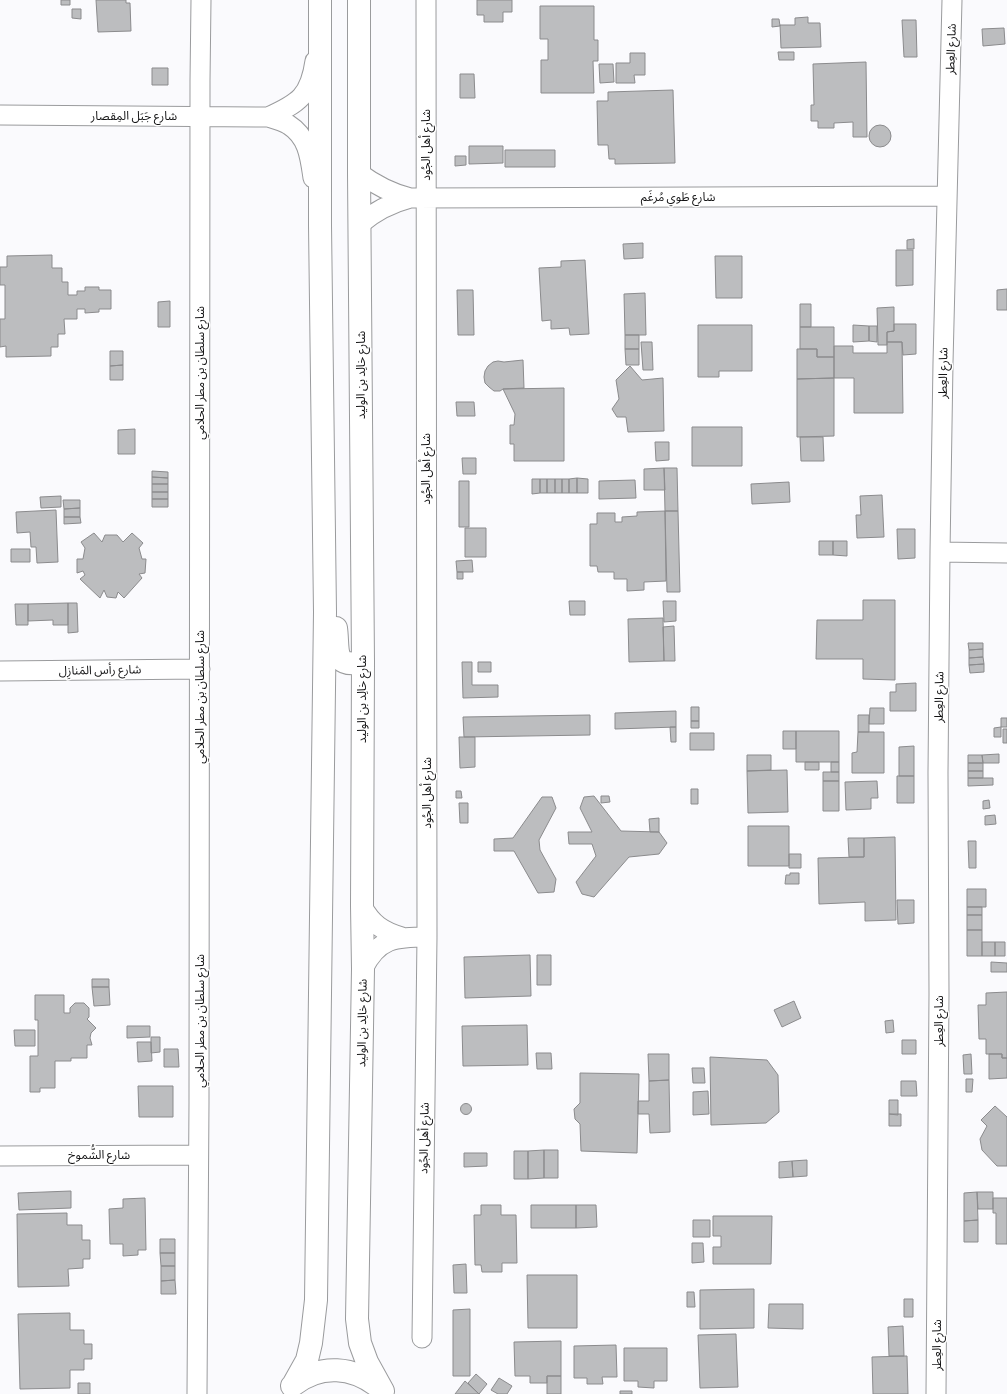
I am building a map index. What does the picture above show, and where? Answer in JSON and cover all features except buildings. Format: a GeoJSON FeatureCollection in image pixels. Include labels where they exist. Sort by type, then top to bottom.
{"type":"FeatureCollection","features":[{"type":"Feature","properties":{"kind":"street","name":"شارع سلطان بن مطر الحلامي"},"geometry":{"type":"LineString","coordinates":[[197,1394],[198,1155],[200,1102],[201,0]]}},
{"type":"Feature","properties":{"kind":"street","name":"شارع جَبَل المِقصار"},"geometry":{"type":"LineString","coordinates":[[268,117],[287,109],[299,100],[308,88],[312,77],[320,0]]}},
{"type":"Feature","properties":{"kind":"street"},"geometry":{"type":"LineString","coordinates":[[289,1389],[307,1360],[311,1343],[316,1300],[325,612],[320,225],[320,0]]}},
{"type":"Feature","properties":{"kind":"street","name":"شارع خالِد بن الوليد"},"geometry":{"type":"LineString","coordinates":[[359,0],[363,662],[363,969],[357,1319],[360,1343],[367,1362],[384,1393]]}},
{"type":"Feature","properties":{"kind":"street","name":"شارع أهل الجُود"},"geometry":{"type":"LineString","coordinates":[[422,1338],[427,937],[418,198],[426,0]]}},
{"type":"Feature","properties":{"kind":"street","name":"شارع العِطر"},"geometry":{"type":"LineString","coordinates":[[936,1394],[939,994],[938,772],[942,363],[952,0]]}},
{"type":"Feature","properties":{"kind":"street","name":"شارع جَبَل المِقصار"},"geometry":{"type":"LineString","coordinates":[[0,115],[268,117],[289,125],[301,136],[304,142],[310,155],[315,205],[320,225]]}},
{"type":"Feature","properties":{"kind":"street","name":"شارع طَوي مُرغَم"},"geometry":{"type":"LineString","coordinates":[[359,173],[388,191],[418,198]]}},
{"type":"Feature","properties":{"kind":"street","name":"شارع طَوي مُرغَم"},"geometry":{"type":"LineString","coordinates":[[360,224],[388,205],[418,198],[947,196]]}},
{"type":"Feature","properties":{"kind":"street"},"geometry":{"type":"LineString","coordinates":[[940,552],[1007,553]]}},
{"type":"Feature","properties":{"kind":"street"},"geometry":{"type":"LineString","coordinates":[[325,612],[336,628],[338,654],[341,659],[346,663],[363,662]]}},
{"type":"Feature","properties":{"kind":"street","name":"شارع رأس المَنازِل"},"geometry":{"type":"LineString","coordinates":[[0,671],[200,669]]}},
{"type":"Feature","properties":{"kind":"street"},"geometry":{"type":"LineString","coordinates":[[362,906],[368,917],[389,934],[402,937],[427,937]]}},
{"type":"Feature","properties":{"kind":"street"},"geometry":{"type":"LineString","coordinates":[[363,969],[374,951],[383,944],[402,937]]}},
{"type":"Feature","properties":{"kind":"street","name":"شارع الشُّموخ"},"geometry":{"type":"LineString","coordinates":[[0,1156],[198,1155]]}},
{"type":"Feature","properties":{"kind":"street"},"geometry":{"type":"LineString","coordinates":[[289,1389],[312,1374],[323,1371],[340,1370],[356,1373],[371,1380],[384,1393]]}}]}
